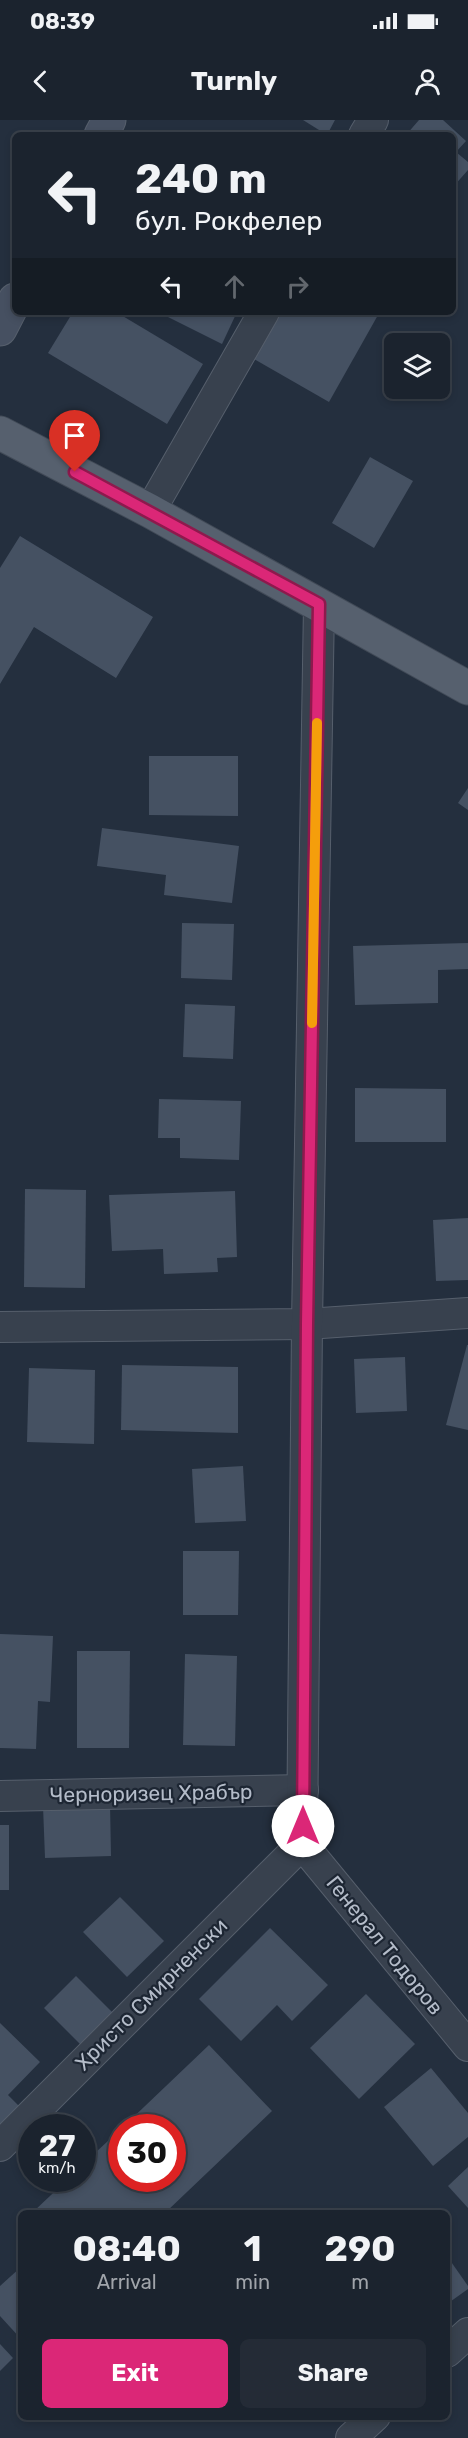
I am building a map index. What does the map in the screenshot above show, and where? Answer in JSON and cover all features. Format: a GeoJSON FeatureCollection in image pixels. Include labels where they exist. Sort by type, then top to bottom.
{"type":"FeatureCollection","features":[{"type":"Feature","properties":{"kind":"main road"},"geometry":{"type":"LineString","coordinates":[[0,433],[319,604],[468,688]]}},
{"type":"Feature","properties":{"kind":"street"},"geometry":{"type":"LineString","coordinates":[[0,329],[12,306]]}},
{"type":"Feature","properties":{"kind":"street"},"geometry":{"type":"LineString","coordinates":[[150,512],[262,315]]}},
{"type":"Feature","properties":{"kind":"street"},"geometry":{"type":"LineString","coordinates":[[303,1844],[307,1324],[319,604]]}},
{"type":"Feature","properties":{"kind":"street"},"geometry":{"type":"LineString","coordinates":[[0,1327],[307,1324],[468,1313]]}},
{"type":"Feature","properties":{"kind":"street","name":"Черноризец Храбър"},"geometry":{"type":"LineString","coordinates":[[0,1796],[303,1790]]}},
{"type":"Feature","properties":{"kind":"street","name":"Генерал Тодоров"},"geometry":{"type":"LineString","coordinates":[[303,1844],[468,2046]]}},
{"type":"Feature","properties":{"kind":"street","name":"Христо Смирненски"},"geometry":{"type":"LineString","coordinates":[[0,2146],[303,1844]]}},
{"type":"Feature","properties":{"kind":"street"},"geometry":{"type":"LineString","coordinates":[[450,2349],[468,2333]]}},
{"type":"Feature","properties":{"kind":"street"},"geometry":{"type":"LineString","coordinates":[[351,2438],[371,2420]]}},
{"type":"Feature","properties":{"kind":"building"},"geometry":{"type":"Polygon","coordinates":[[[303,120],[335,120],[329,132],[322,132],[303,120]]]}},
{"type":"Feature","properties":{"kind":"building"},"geometry":{"type":"Polygon","coordinates":[[[419,120],[443,120],[466,141],[456,152],[456,132],[409,132],[419,120]]]}},
{"type":"Feature","properties":{"kind":"building"},"geometry":{"type":"Polygon","coordinates":[[[456,152],[468,162],[468,170],[456,184],[456,152]]]}},
{"type":"Feature","properties":{"kind":"building"},"geometry":{"type":"Polygon","coordinates":[[[71,315],[121,315],[203,364],[167,424],[48,353],[71,315]]]}},
{"type":"Feature","properties":{"kind":"building"},"geometry":{"type":"Polygon","coordinates":[[[164,315],[236,315],[222,344],[164,315]]]}},
{"type":"Feature","properties":{"kind":"building"},"geometry":{"type":"Polygon","coordinates":[[[272,315],[378,315],[329,402],[249,356],[272,315]]]}},
{"type":"Feature","properties":{"kind":"building"},"geometry":{"type":"Polygon","coordinates":[[[370,457],[413,481],[374,548],[332,523],[370,457]]]}},
{"type":"Feature","properties":{"kind":"building"},"geometry":{"type":"Polygon","coordinates":[[[20,536],[153,617],[116,678],[34,627],[0,684],[0,568],[20,536]]]}},
{"type":"Feature","properties":{"kind":"building"},"geometry":{"type":"Polygon","coordinates":[[[149,756],[238,756],[238,816],[149,815],[149,756]]]}},
{"type":"Feature","properties":{"kind":"building"},"geometry":{"type":"Polygon","coordinates":[[[468,788],[468,810],[458,803],[468,788]]]}},
{"type":"Feature","properties":{"kind":"building"},"geometry":{"type":"Polygon","coordinates":[[[102,828],[239,846],[232,903],[164,895],[166,875],[97,866],[102,828]]]}},
{"type":"Feature","properties":{"kind":"building"},"geometry":{"type":"Polygon","coordinates":[[[182,923],[234,924],[232,980],[181,978],[182,923]]]}},
{"type":"Feature","properties":{"kind":"building"},"geometry":{"type":"Polygon","coordinates":[[[468,943],[468,969],[438,970],[438,1003],[355,1005],[353,946],[468,943]]]}},
{"type":"Feature","properties":{"kind":"building"},"geometry":{"type":"Polygon","coordinates":[[[185,1004],[235,1006],[233,1059],[183,1057],[185,1004]]]}},
{"type":"Feature","properties":{"kind":"building"},"geometry":{"type":"Polygon","coordinates":[[[355,1088],[446,1089],[446,1142],[355,1142],[355,1088]]]}},
{"type":"Feature","properties":{"kind":"building"},"geometry":{"type":"Polygon","coordinates":[[[159,1099],[241,1101],[239,1160],[180,1158],[180,1138],[158,1138],[159,1099]]]}},
{"type":"Feature","properties":{"kind":"building"},"geometry":{"type":"Polygon","coordinates":[[[25,1189],[86,1190],[85,1288],[24,1287],[25,1189]]]}},
{"type":"Feature","properties":{"kind":"building"},"geometry":{"type":"Polygon","coordinates":[[[235,1191],[237,1257],[217,1258],[218,1272],[164,1274],[163,1249],[112,1251],[109,1195],[235,1191]]]}},
{"type":"Feature","properties":{"kind":"building"},"geometry":{"type":"Polygon","coordinates":[[[468,1218],[468,1280],[436,1281],[433,1220],[468,1218]]]}},
{"type":"Feature","properties":{"kind":"building"},"geometry":{"type":"Polygon","coordinates":[[[468,1345],[468,1430],[446,1425],[468,1345]]]}},
{"type":"Feature","properties":{"kind":"building"},"geometry":{"type":"Polygon","coordinates":[[[405,1357],[407,1411],[356,1413],[354,1359],[405,1357]]]}},
{"type":"Feature","properties":{"kind":"building"},"geometry":{"type":"Polygon","coordinates":[[[122,1365],[238,1367],[238,1433],[121,1430],[122,1365]]]}},
{"type":"Feature","properties":{"kind":"building"},"geometry":{"type":"Polygon","coordinates":[[[29,1368],[95,1370],[94,1444],[27,1442],[29,1368]]]}},
{"type":"Feature","properties":{"kind":"building"},"geometry":{"type":"Polygon","coordinates":[[[243,1466],[246,1521],[195,1523],[192,1469],[243,1466]]]}},
{"type":"Feature","properties":{"kind":"building"},"geometry":{"type":"Polygon","coordinates":[[[183,1551],[239,1551],[238,1615],[183,1615],[183,1551]]]}},
{"type":"Feature","properties":{"kind":"building"},"geometry":{"type":"Polygon","coordinates":[[[0,1634],[53,1636],[50,1702],[38,1701],[36,1749],[0,1748],[0,1634]]]}},
{"type":"Feature","properties":{"kind":"building"},"geometry":{"type":"Polygon","coordinates":[[[77,1651],[130,1651],[129,1748],[77,1748],[77,1651]]]}},
{"type":"Feature","properties":{"kind":"building"},"geometry":{"type":"Polygon","coordinates":[[[185,1654],[237,1656],[235,1746],[183,1745],[185,1654]]]}},
{"type":"Feature","properties":{"kind":"building"},"geometry":{"type":"Polygon","coordinates":[[[110,1803],[111,1856],[45,1858],[43,1806],[110,1803]]]}},
{"type":"Feature","properties":{"kind":"building"},"geometry":{"type":"Polygon","coordinates":[[[0,1825],[9,1825],[9,1890],[0,1890],[0,1825]]]}},
{"type":"Feature","properties":{"kind":"building"},"geometry":{"type":"Polygon","coordinates":[[[120,1897],[164,1941],[127,1977],[83,1932],[120,1897]]]}},
{"type":"Feature","properties":{"kind":"building"},"geometry":{"type":"Polygon","coordinates":[[[270,1928],[328,1985],[292,2021],[277,2005],[241,2041],[199,1999],[270,1928]]]}},
{"type":"Feature","properties":{"kind":"building"},"geometry":{"type":"Polygon","coordinates":[[[76,1976],[119,2019],[87,2051],[44,2008],[76,1976]]]}},
{"type":"Feature","properties":{"kind":"building"},"geometry":{"type":"Polygon","coordinates":[[[366,1994],[415,2044],[359,2099],[310,2048],[366,1994]]]}},
{"type":"Feature","properties":{"kind":"building"},"geometry":{"type":"Polygon","coordinates":[[[0,2023],[40,2062],[8,2095],[19,2106],[0,2125],[0,2023]]]}},
{"type":"Feature","properties":{"kind":"building"},"geometry":{"type":"Polygon","coordinates":[[[209,2045],[272,2111],[168,2210],[35,2210],[54,2192],[96,2192],[96,2152],[108,2141],[108,2192],[186,2192],[186,2114],[137,2114],[209,2045]]]}},
{"type":"Feature","properties":{"kind":"building"},"geometry":{"type":"Polygon","coordinates":[[[431,2068],[468,2113],[468,2137],[433,2166],[384,2107],[431,2068]]]}},
{"type":"Feature","properties":{"kind":"building"},"geometry":{"type":"Polygon","coordinates":[[[468,2167],[468,2208],[448,2186],[468,2167]]]}},
{"type":"Feature","properties":{"kind":"building"},"geometry":{"type":"Polygon","coordinates":[[[450,2260],[468,2286],[468,2289],[450,2302],[450,2260]]]}},
{"type":"Feature","properties":{"kind":"building"},"geometry":{"type":"Polygon","coordinates":[[[18,2270],[18,2336],[0,2316],[0,2286],[18,2270]]]}},
{"type":"Feature","properties":{"kind":"building"},"geometry":{"type":"Polygon","coordinates":[[[0,2344],[13,2358],[0,2371],[0,2344]]]}},
{"type":"Feature","properties":{"kind":"slow traffic"},"geometry":{"type":"LineString","coordinates":[[312,1023],[317,723]]}},
{"type":"Feature","properties":{"kind":"route"},"geometry":{"type":"LineString","coordinates":[[75,472],[319,604],[307,1324],[303,1826]]}}]}
